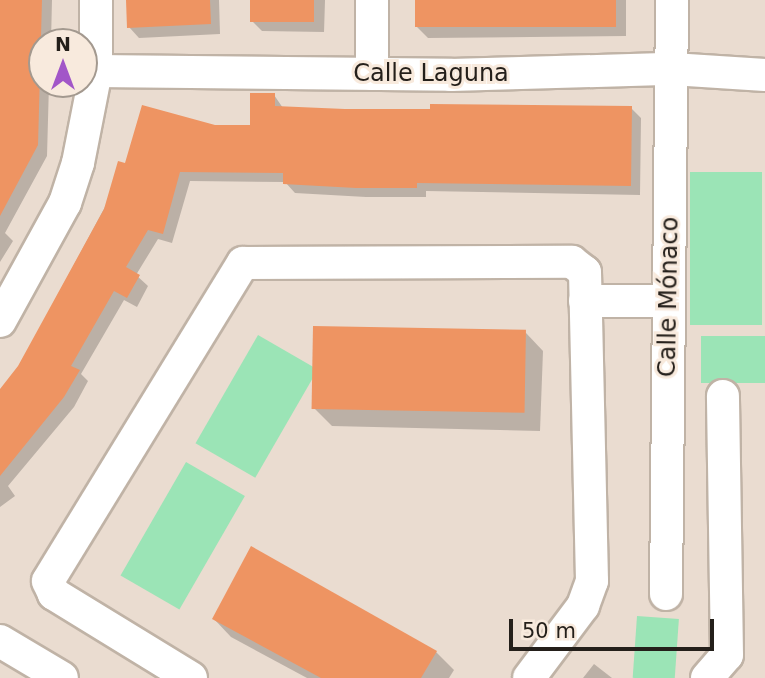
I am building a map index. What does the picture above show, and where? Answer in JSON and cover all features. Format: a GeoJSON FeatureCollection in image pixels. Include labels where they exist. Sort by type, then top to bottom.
{"type":"FeatureCollection","features":[{"type":"Feature","properties":{"kind":"street"},"geometry":{"type":"LineString","coordinates":[[96,0],[96,28]]}},
{"type":"Feature","properties":{"kind":"street"},"geometry":{"type":"LineString","coordinates":[[372,0],[372,74]]}},
{"type":"Feature","properties":{"kind":"street","name":"Calle Mónaco"},"geometry":{"type":"LineString","coordinates":[[666,594],[672,0]]}},
{"type":"Feature","properties":{"kind":"street","name":"Calle Laguna"},"geometry":{"type":"LineString","coordinates":[[98,71],[372,74],[672,69],[765,75]]}},
{"type":"Feature","properties":{"kind":"street"},"geometry":{"type":"LineString","coordinates":[[0,321],[65,203],[88,123],[92,98]]}},
{"type":"Feature","properties":{"kind":"street"},"geometry":{"type":"LineString","coordinates":[[191,678],[54,594],[48,582],[243,263],[572,262],[585,272],[592,580],[583,606],[529,678]]}},
{"type":"Feature","properties":{"kind":"street"},"geometry":{"type":"LineString","coordinates":[[585,301],[669,301]]}},
{"type":"Feature","properties":{"kind":"street"},"geometry":{"type":"LineString","coordinates":[[707,678],[727,655],[723,396]]}},
{"type":"Feature","properties":{"kind":"street"},"geometry":{"type":"LineString","coordinates":[[0,641],[62,678]]}},
{"type":"Feature","properties":{"kind":"green space"},"geometry":{"type":"Polygon","coordinates":[[[690,172],[762,172],[762,325],[690,325],[690,172]]]}},
{"type":"Feature","properties":{"kind":"green space"},"geometry":{"type":"Polygon","coordinates":[[[258,335],[318,370],[255,478],[196,443],[258,335]]]}},
{"type":"Feature","properties":{"kind":"green space"},"geometry":{"type":"Polygon","coordinates":[[[701,336],[765,336],[765,383],[701,383],[701,336]]]}},
{"type":"Feature","properties":{"kind":"green space"},"geometry":{"type":"Polygon","coordinates":[[[186,462],[245,496],[179,609],[121,575],[186,462]]]}},
{"type":"Feature","properties":{"kind":"green space"},"geometry":{"type":"Polygon","coordinates":[[[637,616],[679,619],[675,678],[633,678],[637,616]]]}},
{"type":"Feature","properties":{"kind":"building"},"geometry":{"type":"Polygon","coordinates":[[[0,0],[42,0],[41,28],[28,28],[28,98],[39,98],[38,145],[0,216],[0,0]]]}},
{"type":"Feature","properties":{"kind":"building"},"geometry":{"type":"Polygon","coordinates":[[[126,0],[210,0],[211,24],[127,28],[126,0]]]}},
{"type":"Feature","properties":{"kind":"building"},"geometry":{"type":"Polygon","coordinates":[[[250,0],[314,0],[314,22],[250,22],[250,0]]]}},
{"type":"Feature","properties":{"kind":"building"},"geometry":{"type":"Polygon","coordinates":[[[415,0],[616,0],[616,27],[415,27],[415,0]]]}},
{"type":"Feature","properties":{"kind":"building"},"geometry":{"type":"Polygon","coordinates":[[[250,93],[275,93],[275,106],[345,109],[430,109],[430,104],[632,106],[631,186],[417,183],[417,188],[356,188],[283,184],[283,173],[180,172],[163,234],[148,230],[126,267],[140,275],[127,298],[114,291],[71,366],[80,370],[64,397],[0,476],[0,389],[18,366],[104,209],[118,161],[125,163],[142,105],[215,125],[250,125],[250,93]]]}},
{"type":"Feature","properties":{"kind":"building"},"geometry":{"type":"Polygon","coordinates":[[[313,326],[526,330],[525,413],[312,409],[313,326]]]}},
{"type":"Feature","properties":{"kind":"building"},"geometry":{"type":"Polygon","coordinates":[[[251,546],[437,651],[421,678],[321,678],[212,619],[251,546]]]}}]}
